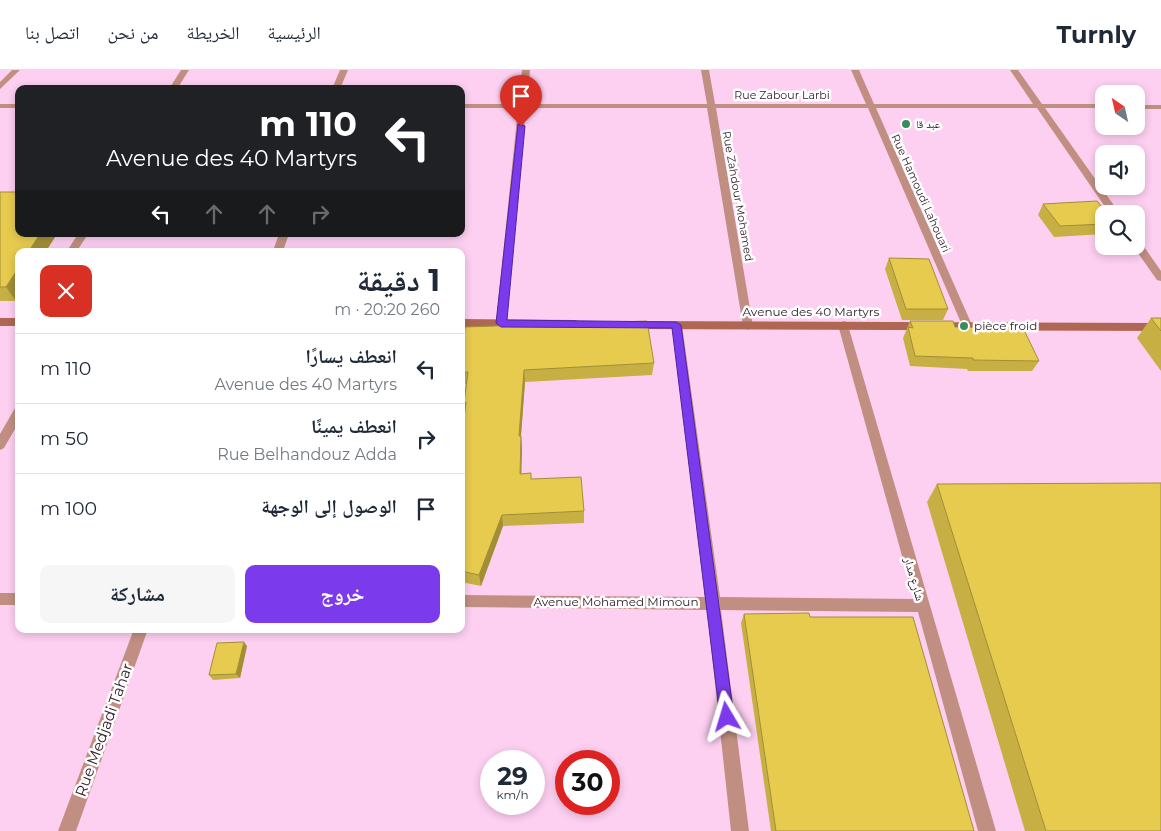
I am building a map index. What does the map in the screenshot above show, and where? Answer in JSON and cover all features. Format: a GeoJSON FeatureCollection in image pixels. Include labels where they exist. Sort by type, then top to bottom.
{"type":"FeatureCollection","features":[{"type":"Feature","properties":{"kind":"main road"},"geometry":{"type":"LineString","coordinates":[[0,322],[15,322]]}},
{"type":"Feature","properties":{"kind":"main road"},"geometry":{"type":"LineString","coordinates":[[465,323],[589,324]]}},
{"type":"Feature","properties":{"kind":"main road","name":"Avenue des 40 Martyrs"},"geometry":{"type":"LineString","coordinates":[[618,324],[1161,327]]}},
{"type":"Feature","properties":{"kind":"street"},"geometry":{"type":"LineString","coordinates":[[0,87],[16,70]]}},
{"type":"Feature","properties":{"kind":"street"},"geometry":{"type":"LineString","coordinates":[[176,85],[185,70]]}},
{"type":"Feature","properties":{"kind":"street"},"geometry":{"type":"LineString","coordinates":[[338,85],[344,70]]}},
{"type":"Feature","properties":{"kind":"street"},"geometry":{"type":"LineString","coordinates":[[501,323],[526,70]]}},
{"type":"Feature","properties":{"kind":"street","name":"Rue Zahdour Mohamed"},"geometry":{"type":"LineString","coordinates":[[705,70],[748,326]]}},
{"type":"Feature","properties":{"kind":"street","name":"Rue Hamoudi Lahouari"},"geometry":{"type":"LineString","coordinates":[[854,70],[967,325]]}},
{"type":"Feature","properties":{"kind":"street"},"geometry":{"type":"LineString","coordinates":[[1014,70],[1110,205]]}},
{"type":"Feature","properties":{"kind":"street"},"geometry":{"type":"LineString","coordinates":[[0,106],[15,106]]}},
{"type":"Feature","properties":{"kind":"street","name":"Rue Zabour Larbi"},"geometry":{"type":"LineString","coordinates":[[465,106],[1095,106]]}},
{"type":"Feature","properties":{"kind":"street"},"geometry":{"type":"LineString","coordinates":[[1145,106],[1161,107]]}},
{"type":"Feature","properties":{"kind":"street"},"geometry":{"type":"LineString","coordinates":[[74,248],[81,237]]}},
{"type":"Feature","properties":{"kind":"street"},"geometry":{"type":"LineString","coordinates":[[1145,255],[1161,278]]}},
{"type":"Feature","properties":{"kind":"street"},"geometry":{"type":"LineString","coordinates":[[676,325],[713,602],[740,831]]}},
{"type":"Feature","properties":{"kind":"street","name":"شارع مدار"},"geometry":{"type":"LineString","coordinates":[[843,326],[987,831]]}},
{"type":"Feature","properties":{"kind":"street"},"geometry":{"type":"LineString","coordinates":[[0,445],[15,418]]}},
{"type":"Feature","properties":{"kind":"street"},"geometry":{"type":"LineString","coordinates":[[0,598],[15,599]]}},
{"type":"Feature","properties":{"kind":"street","name":"Avenue Mohamed Mimoun"},"geometry":{"type":"LineString","coordinates":[[465,601],[713,602],[922,606]]}},
{"type":"Feature","properties":{"kind":"street","name":"Rue Medjadi Tahar"},"geometry":{"type":"LineString","coordinates":[[67,831],[140,633]]}},
{"type":"Feature","properties":{"kind":"building"},"geometry":{"type":"Polygon","coordinates":[[[0,192],[15,192],[15,237],[38,237],[31,248],[15,248],[15,273],[6,287],[0,287],[0,192]]]}},
{"type":"Feature","properties":{"kind":"building"},"geometry":{"type":"Polygon","coordinates":[[[1097,201],[1100,205],[1095,205],[1095,224],[1060,226],[1043,204],[1097,201]]]}},
{"type":"Feature","properties":{"kind":"building"},"geometry":{"type":"Polygon","coordinates":[[[889,258],[929,259],[948,309],[906,309],[889,258]]]}},
{"type":"Feature","properties":{"kind":"building"},"geometry":{"type":"Polygon","coordinates":[[[1151,318],[1161,318],[1161,331],[1151,318]]]}},
{"type":"Feature","properties":{"kind":"building"},"geometry":{"type":"Polygon","coordinates":[[[647,321],[654,363],[524,370],[519,436],[521,436],[520,474],[531,473],[531,479],[581,477],[584,511],[502,515],[479,575],[465,572],[465,394],[468,372],[465,372],[465,327],[647,321]]]}},
{"type":"Feature","properties":{"kind":"building"},"geometry":{"type":"Polygon","coordinates":[[[910,321],[953,321],[955,327],[1023,328],[1039,361],[973,360],[973,358],[915,356],[908,327],[913,328],[910,321]]]}},
{"type":"Feature","properties":{"kind":"building"},"geometry":{"type":"Polygon","coordinates":[[[1161,483],[1161,831],[1046,831],[937,484],[1161,483]]]}},
{"type":"Feature","properties":{"kind":"building"},"geometry":{"type":"Polygon","coordinates":[[[809,613],[810,617],[913,617],[974,831],[776,831],[744,614],[809,613]]]}},
{"type":"Feature","properties":{"kind":"building"},"geometry":{"type":"Polygon","coordinates":[[[244,642],[236,674],[209,675],[217,643],[244,642]]]}},
{"type":"Feature","properties":{"kind":"place","name":"عبد قا"},"geometry":{"type":"Point","coordinates":[906,124]}},
{"type":"Feature","properties":{"kind":"place","name":"pièce froid"},"geometry":{"type":"Point","coordinates":[964,326]}},
{"type":"Feature","properties":{"kind":"route"},"geometry":{"type":"LineString","coordinates":[[521,126],[501,323],[676,325],[727,717]]}}]}
